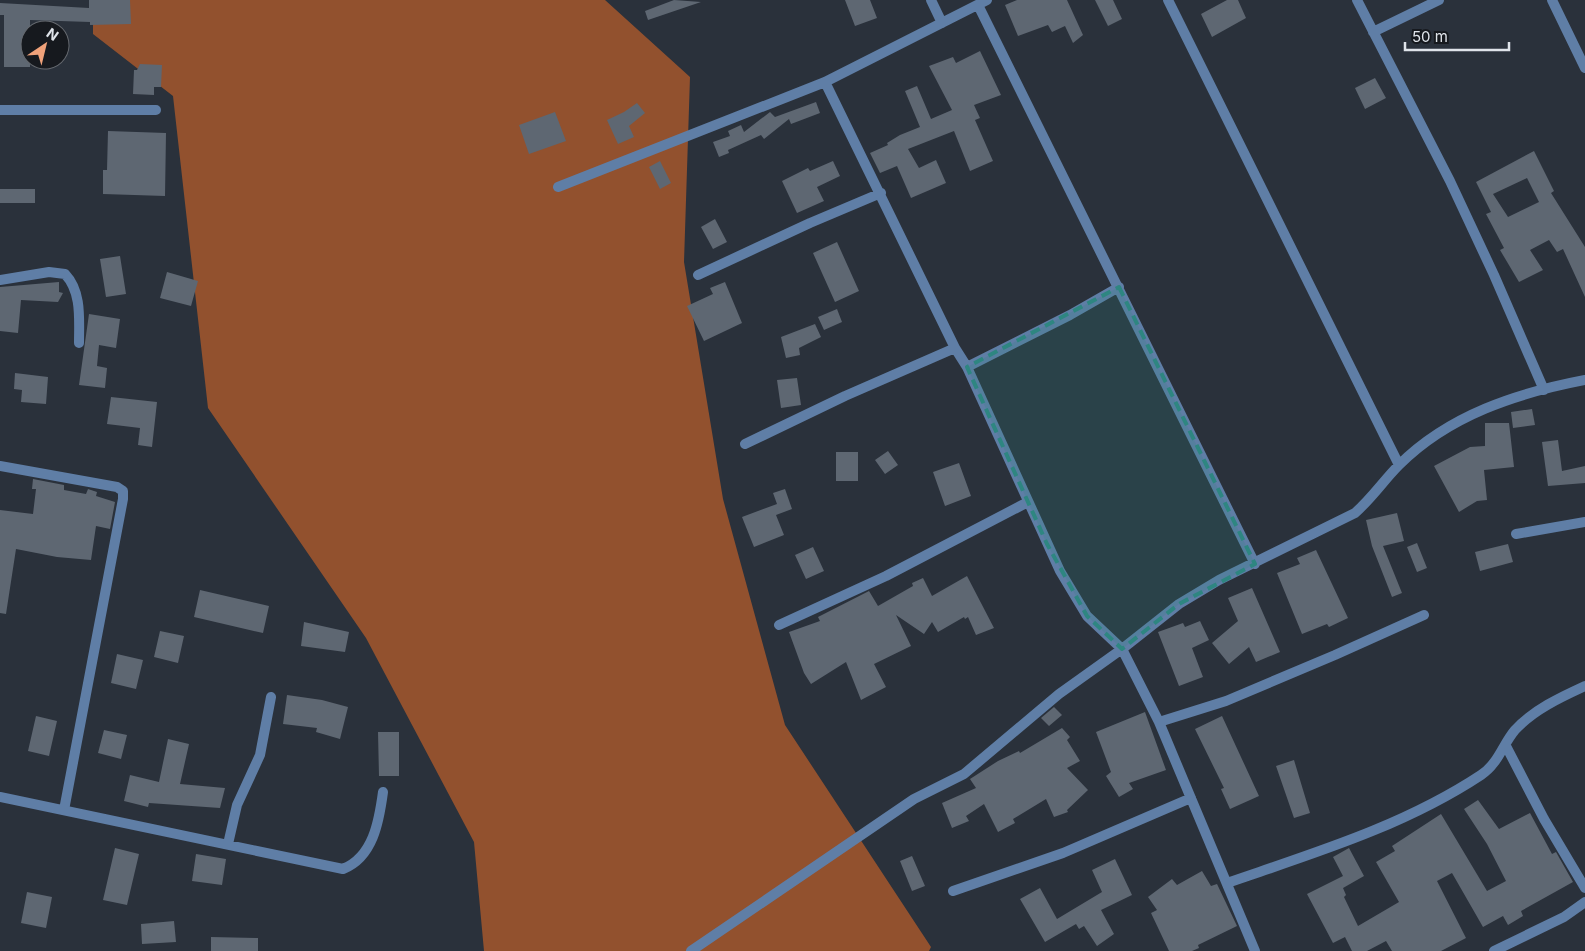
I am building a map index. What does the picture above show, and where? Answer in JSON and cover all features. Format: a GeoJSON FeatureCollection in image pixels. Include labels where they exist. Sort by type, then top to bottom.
{"type":"FeatureCollection","features":[{"type":"Feature","properties":{"kind":"street"},"geometry":{"type":"LineString","coordinates":[[931,0],[942,23]]}},
{"type":"Feature","properties":{"kind":"street"},"geometry":{"type":"LineString","coordinates":[[1168,0],[1399,465]]}},
{"type":"Feature","properties":{"kind":"street"},"geometry":{"type":"LineString","coordinates":[[1358,0],[1450,182],[1494,275],[1544,390]]}},
{"type":"Feature","properties":{"kind":"street"},"geometry":{"type":"LineString","coordinates":[[1373,32],[1439,0]]}},
{"type":"Feature","properties":{"kind":"street"},"geometry":{"type":"LineString","coordinates":[[1552,0],[1585,68]]}},
{"type":"Feature","properties":{"kind":"street"},"geometry":{"type":"LineString","coordinates":[[558,187],[825,82],[983,3],[1119,287],[1255,564]]}},
{"type":"Feature","properties":{"kind":"street"},"geometry":{"type":"LineString","coordinates":[[825,82],[881,193],[955,348],[967,367],[1060,571],[1087,616],[1122,649],[1159,722],[1254,951]]}},
{"type":"Feature","properties":{"kind":"street"},"geometry":{"type":"LineString","coordinates":[[0,110],[156,110]]}},
{"type":"Feature","properties":{"kind":"street"},"geometry":{"type":"LineString","coordinates":[[698,275],[810,223],[881,193]]}},
{"type":"Feature","properties":{"kind":"street"},"geometry":{"type":"LineString","coordinates":[[0,280],[49,272],[65,274],[74,284],[79,313],[80,343]]}},
{"type":"Feature","properties":{"kind":"street"},"geometry":{"type":"LineString","coordinates":[[967,367],[1070,315],[1119,287]]}},
{"type":"Feature","properties":{"kind":"street"},"geometry":{"type":"LineString","coordinates":[[745,444],[845,396],[955,348]]}},
{"type":"Feature","properties":{"kind":"street"},"geometry":{"type":"LineString","coordinates":[[692,951],[914,799],[964,774],[1059,694],[1122,649],[1179,604],[1219,580],[1255,564],[1355,512],[1371,498],[1399,465],[1429,440],[1479,410],[1544,390],[1585,380]]}},
{"type":"Feature","properties":{"kind":"street"},"geometry":{"type":"LineString","coordinates":[[0,466],[117,487],[123,491],[123,500],[64,810]]}},
{"type":"Feature","properties":{"kind":"street"},"geometry":{"type":"LineString","coordinates":[[780,625],[895,571],[1028,502]]}},
{"type":"Feature","properties":{"kind":"street"},"geometry":{"type":"LineString","coordinates":[[1516,534],[1585,522]]}},
{"type":"Feature","properties":{"kind":"street"},"geometry":{"type":"LineString","coordinates":[[1159,722],[1226,701],[1335,656],[1424,615]]}},
{"type":"Feature","properties":{"kind":"street"},"geometry":{"type":"LineString","coordinates":[[1227,883],[1344,842],[1420,808],[1482,774],[1495,762],[1514,731],[1527,718],[1585,686]]}},
{"type":"Feature","properties":{"kind":"street"},"geometry":{"type":"LineString","coordinates":[[228,844],[237,805],[260,755],[271,697]]}},
{"type":"Feature","properties":{"kind":"street"},"geometry":{"type":"LineString","coordinates":[[1506,746],[1544,819],[1585,888]]}},
{"type":"Feature","properties":{"kind":"street"},"geometry":{"type":"LineString","coordinates":[[0,797],[343,869],[362,858],[379,824],[383,792]]}},
{"type":"Feature","properties":{"kind":"street"},"geometry":{"type":"LineString","coordinates":[[954,891],[1063,853],[1190,798]]}},
{"type":"Feature","properties":{"kind":"street"},"geometry":{"type":"LineString","coordinates":[[1494,951],[1564,917],[1585,902]]}},
{"type":"Feature","properties":{"kind":"highlighted area"},"geometry":{"type":"Polygon","coordinates":[[[1119,287],[1255,564],[1179,604],[1122,649],[1087,616],[1047,544],[967,367],[1119,287]]]}},
{"type":"Feature","properties":{"kind":"shaded area"},"geometry":{"type":"Polygon","coordinates":[[[93,0],[605,0],[690,77],[684,262],[723,499],[785,725],[931,947],[929,951],[484,951],[474,842],[366,638],[208,408],[173,96],[93,34],[93,0]]]}},
{"type":"Feature","properties":{"kind":"building"},"geometry":{"type":"Polygon","coordinates":[[[89,0],[130,0],[131,24],[90,25],[90,22],[70,20],[20,20],[20,67],[4,67],[4,15],[0,15],[0,3],[89,8],[89,0]]]}},
{"type":"Feature","properties":{"kind":"building"},"geometry":{"type":"Polygon","coordinates":[[[674,0],[701,2],[648,20],[645,11],[674,0]]]}},
{"type":"Feature","properties":{"kind":"building"},"geometry":{"type":"Polygon","coordinates":[[[845,0],[870,0],[877,18],[855,26],[845,0]]]}},
{"type":"Feature","properties":{"kind":"building"},"geometry":{"type":"Polygon","coordinates":[[[1017,0],[1067,0],[1083,35],[1073,43],[1065,26],[1052,32],[1048,25],[1018,36],[1005,5],[1017,0]]]}},
{"type":"Feature","properties":{"kind":"building"},"geometry":{"type":"Polygon","coordinates":[[[1095,0],[1113,0],[1122,19],[1108,26],[1095,0]]]}},
{"type":"Feature","properties":{"kind":"building"},"geometry":{"type":"Polygon","coordinates":[[[1227,0],[1238,0],[1246,18],[1212,37],[1201,14],[1227,0]]]}},
{"type":"Feature","properties":{"kind":"building"},"geometry":{"type":"Polygon","coordinates":[[[980,51],[1001,95],[974,105],[980,118],[975,120],[993,161],[970,171],[954,131],[908,149],[919,168],[936,160],[946,183],[911,198],[897,166],[880,173],[870,153],[888,145],[887,143],[900,135],[920,127],[905,91],[917,86],[931,119],[952,110],[929,66],[953,57],[956,63],[980,51]]]}},
{"type":"Feature","properties":{"kind":"building"},"geometry":{"type":"Polygon","coordinates":[[[140,64],[162,65],[161,87],[154,87],[154,95],[133,94],[134,70],[137,70],[140,64]]]}},
{"type":"Feature","properties":{"kind":"building"},"geometry":{"type":"Polygon","coordinates":[[[1375,78],[1386,98],[1365,109],[1355,88],[1375,78]]]}},
{"type":"Feature","properties":{"kind":"building"},"geometry":{"type":"Polygon","coordinates":[[[816,102],[820,113],[791,124],[789,119],[764,139],[761,135],[728,150],[729,153],[719,157],[713,142],[730,136],[728,131],[741,125],[744,132],[770,112],[775,117],[816,102]]]}},
{"type":"Feature","properties":{"kind":"building"},"geometry":{"type":"Polygon","coordinates":[[[637,103],[645,113],[629,126],[634,137],[618,144],[607,120],[637,103]]]}},
{"type":"Feature","properties":{"kind":"building"},"geometry":{"type":"Polygon","coordinates":[[[555,112],[566,141],[529,154],[519,125],[555,112]]]}},
{"type":"Feature","properties":{"kind":"building"},"geometry":{"type":"Polygon","coordinates":[[[108,131],[166,133],[165,196],[103,194],[103,170],[107,170],[108,131]]]}},
{"type":"Feature","properties":{"kind":"building"},"geometry":{"type":"Polygon","coordinates":[[[1534,151],[1554,191],[1551,193],[1585,247],[1585,297],[1563,249],[1557,252],[1549,240],[1530,250],[1543,270],[1519,282],[1500,250],[1504,248],[1486,214],[1491,212],[1476,182],[1534,151]],[[1527,178],[1493,194],[1508,217],[1539,202],[1527,178]]]}},
{"type":"Feature","properties":{"kind":"building"},"geometry":{"type":"Polygon","coordinates":[[[660,161],[671,183],[660,189],[649,167],[660,161]]]}},
{"type":"Feature","properties":{"kind":"building"},"geometry":{"type":"Polygon","coordinates":[[[833,161],[840,176],[817,187],[824,201],[797,213],[782,181],[808,168],[810,171],[833,161]]]}},
{"type":"Feature","properties":{"kind":"building"},"geometry":{"type":"Polygon","coordinates":[[[0,189],[35,189],[35,203],[0,203],[0,189]]]}},
{"type":"Feature","properties":{"kind":"building"},"geometry":{"type":"Polygon","coordinates":[[[715,219],[727,242],[713,249],[701,227],[715,219]]]}},
{"type":"Feature","properties":{"kind":"building"},"geometry":{"type":"Polygon","coordinates":[[[837,242],[859,291],[835,302],[813,253],[837,242]]]}},
{"type":"Feature","properties":{"kind":"building"},"geometry":{"type":"Polygon","coordinates":[[[120,256],[126,294],[106,297],[100,259],[120,256]]]}},
{"type":"Feature","properties":{"kind":"building"},"geometry":{"type":"Polygon","coordinates":[[[167,272],[198,281],[191,306],[160,298],[167,272]]]}},
{"type":"Feature","properties":{"kind":"building"},"geometry":{"type":"Polygon","coordinates":[[[59,282],[59,292],[63,293],[58,302],[21,300],[18,333],[0,331],[0,287],[59,282]]]}},
{"type":"Feature","properties":{"kind":"building"},"geometry":{"type":"Polygon","coordinates":[[[725,282],[742,323],[704,341],[687,306],[713,294],[710,288],[725,282]]]}},
{"type":"Feature","properties":{"kind":"building"},"geometry":{"type":"Polygon","coordinates":[[[837,309],[842,322],[824,330],[818,317],[837,309]]]}},
{"type":"Feature","properties":{"kind":"building"},"geometry":{"type":"Polygon","coordinates":[[[89,314],[120,319],[116,348],[99,345],[97,366],[107,368],[105,388],[79,385],[89,314]]]}},
{"type":"Feature","properties":{"kind":"building"},"geometry":{"type":"Polygon","coordinates":[[[815,324],[821,337],[799,348],[800,355],[786,358],[781,337],[815,324]]]}},
{"type":"Feature","properties":{"kind":"building"},"geometry":{"type":"Polygon","coordinates":[[[15,373],[48,377],[46,404],[21,402],[22,390],[14,389],[15,373]]]}},
{"type":"Feature","properties":{"kind":"building"},"geometry":{"type":"Polygon","coordinates":[[[797,378],[801,405],[781,408],[777,380],[797,378]]]}},
{"type":"Feature","properties":{"kind":"building"},"geometry":{"type":"Polygon","coordinates":[[[111,397],[157,402],[152,447],[138,445],[140,428],[107,424],[111,397]]]}},
{"type":"Feature","properties":{"kind":"building"},"geometry":{"type":"Polygon","coordinates":[[[1532,409],[1535,425],[1513,428],[1511,412],[1532,409]]]}},
{"type":"Feature","properties":{"kind":"building"},"geometry":{"type":"Polygon","coordinates":[[[1485,423],[1509,423],[1514,467],[1484,470],[1487,500],[1477,501],[1459,512],[1434,466],[1470,447],[1485,446],[1485,423]]]}},
{"type":"Feature","properties":{"kind":"building"},"geometry":{"type":"Polygon","coordinates":[[[1558,440],[1562,471],[1585,466],[1585,483],[1548,486],[1542,442],[1558,440]]]}},
{"type":"Feature","properties":{"kind":"building"},"geometry":{"type":"Polygon","coordinates":[[[888,451],[898,465],[885,474],[875,460],[888,451]]]}},
{"type":"Feature","properties":{"kind":"building"},"geometry":{"type":"Polygon","coordinates":[[[836,452],[858,452],[858,481],[836,481],[836,452]]]}},
{"type":"Feature","properties":{"kind":"building"},"geometry":{"type":"Polygon","coordinates":[[[959,463],[971,496],[945,506],[933,472],[959,463]]]}},
{"type":"Feature","properties":{"kind":"building"},"geometry":{"type":"Polygon","coordinates":[[[33,479],[64,485],[64,490],[86,494],[88,489],[97,492],[96,496],[115,502],[110,529],[96,526],[91,560],[57,557],[16,549],[6,614],[0,613],[0,510],[33,514],[36,489],[32,489],[33,479]]]}},
{"type":"Feature","properties":{"kind":"building"},"geometry":{"type":"Polygon","coordinates":[[[785,489],[792,509],[776,515],[784,535],[754,547],[742,517],[777,504],[773,493],[785,489]]]}},
{"type":"Feature","properties":{"kind":"building"},"geometry":{"type":"Polygon","coordinates":[[[1397,513],[1404,541],[1383,546],[1402,593],[1392,597],[1372,546],[1366,520],[1397,513]]]}},
{"type":"Feature","properties":{"kind":"building"},"geometry":{"type":"Polygon","coordinates":[[[1417,543],[1427,568],[1417,572],[1407,547],[1417,543]]]}},
{"type":"Feature","properties":{"kind":"building"},"geometry":{"type":"Polygon","coordinates":[[[1508,544],[1513,562],[1480,571],[1475,552],[1508,544]]]}},
{"type":"Feature","properties":{"kind":"building"},"geometry":{"type":"Polygon","coordinates":[[[813,547],[824,571],[806,579],[795,555],[813,547]]]}},
{"type":"Feature","properties":{"kind":"building"},"geometry":{"type":"Polygon","coordinates":[[[1316,550],[1348,618],[1329,627],[1327,624],[1302,634],[1277,573],[1300,564],[1297,558],[1316,550]]]}},
{"type":"Feature","properties":{"kind":"building"},"geometry":{"type":"Polygon","coordinates":[[[967,576],[994,628],[976,635],[968,617],[965,619],[964,617],[938,632],[932,622],[924,634],[896,615],[911,646],[874,664],[886,687],[861,700],[846,662],[811,684],[804,673],[789,632],[820,621],[818,617],[869,591],[878,606],[913,586],[912,583],[923,578],[932,596],[967,576]]]}},
{"type":"Feature","properties":{"kind":"building"},"geometry":{"type":"Polygon","coordinates":[[[1252,588],[1280,652],[1256,662],[1249,647],[1229,664],[1212,643],[1238,621],[1228,598],[1252,588]]]}},
{"type":"Feature","properties":{"kind":"building"},"geometry":{"type":"Polygon","coordinates":[[[200,590],[269,606],[263,633],[194,617],[200,590]]]}},
{"type":"Feature","properties":{"kind":"building"},"geometry":{"type":"Polygon","coordinates":[[[1200,621],[1209,640],[1192,648],[1203,677],[1179,686],[1158,632],[1183,623],[1185,627],[1200,621]]]}},
{"type":"Feature","properties":{"kind":"building"},"geometry":{"type":"Polygon","coordinates":[[[304,622],[349,632],[345,652],[301,646],[304,622]]]}},
{"type":"Feature","properties":{"kind":"building"},"geometry":{"type":"Polygon","coordinates":[[[160,631],[184,636],[178,663],[154,657],[160,631]]]}},
{"type":"Feature","properties":{"kind":"building"},"geometry":{"type":"Polygon","coordinates":[[[117,654],[143,660],[136,689],[111,683],[117,654]]]}},
{"type":"Feature","properties":{"kind":"building"},"geometry":{"type":"Polygon","coordinates":[[[287,695],[322,700],[348,707],[340,739],[316,732],[317,728],[283,724],[287,695]]]}},
{"type":"Feature","properties":{"kind":"building"},"geometry":{"type":"Polygon","coordinates":[[[1054,707],[1062,715],[1049,726],[1041,718],[1054,707]]]}},
{"type":"Feature","properties":{"kind":"building"},"geometry":{"type":"Polygon","coordinates":[[[1145,712],[1166,770],[1129,783],[1133,789],[1119,797],[1106,776],[1111,772],[1096,732],[1145,712]]]}},
{"type":"Feature","properties":{"kind":"building"},"geometry":{"type":"Polygon","coordinates":[[[36,716],[57,721],[49,756],[28,751],[36,716]]]}},
{"type":"Feature","properties":{"kind":"building"},"geometry":{"type":"Polygon","coordinates":[[[1222,716],[1259,796],[1230,809],[1221,789],[1224,788],[1195,729],[1222,716]]]}},
{"type":"Feature","properties":{"kind":"building"},"geometry":{"type":"Polygon","coordinates":[[[1062,728],[1070,737],[1067,740],[1080,761],[1067,768],[1088,790],[1067,810],[1068,812],[1054,817],[1046,799],[1013,819],[1015,823],[998,832],[984,804],[966,816],[969,821],[952,828],[942,803],[976,788],[970,779],[998,761],[1019,751],[1020,753],[1062,728]]]}},
{"type":"Feature","properties":{"kind":"building"},"geometry":{"type":"Polygon","coordinates":[[[104,730],[127,735],[121,759],[98,753],[104,730]]]}},
{"type":"Feature","properties":{"kind":"building"},"geometry":{"type":"Polygon","coordinates":[[[378,732],[399,732],[399,776],[379,776],[378,732]]]}},
{"type":"Feature","properties":{"kind":"building"},"geometry":{"type":"Polygon","coordinates":[[[168,739],[189,744],[180,784],[225,788],[220,808],[149,803],[148,807],[124,801],[130,775],[159,782],[168,739]]]}},
{"type":"Feature","properties":{"kind":"building"},"geometry":{"type":"Polygon","coordinates":[[[1294,760],[1310,813],[1294,818],[1276,766],[1294,760]]]}},
{"type":"Feature","properties":{"kind":"building"},"geometry":{"type":"Polygon","coordinates":[[[1478,800],[1499,829],[1530,813],[1552,854],[1556,852],[1573,882],[1521,911],[1523,916],[1508,925],[1503,916],[1483,927],[1452,873],[1437,881],[1466,938],[1441,951],[1392,951],[1386,941],[1367,951],[1352,951],[1345,937],[1333,943],[1307,894],[1343,876],[1333,857],[1349,848],[1364,876],[1343,888],[1346,895],[1344,897],[1358,926],[1399,902],[1376,862],[1395,851],[1392,846],[1441,814],[1487,891],[1506,881],[1487,844],[1464,809],[1478,800]]]}},
{"type":"Feature","properties":{"kind":"building"},"geometry":{"type":"Polygon","coordinates":[[[115,848],[139,854],[127,905],[103,900],[115,848]]]}},
{"type":"Feature","properties":{"kind":"building"},"geometry":{"type":"Polygon","coordinates":[[[196,854],[226,859],[222,885],[192,881],[196,854]]]}},
{"type":"Feature","properties":{"kind":"building"},"geometry":{"type":"Polygon","coordinates":[[[912,856],[925,886],[912,891],[900,861],[912,856]]]}},
{"type":"Feature","properties":{"kind":"building"},"geometry":{"type":"Polygon","coordinates":[[[1115,859],[1132,895],[1101,910],[1114,934],[1097,946],[1084,926],[1079,929],[1076,924],[1045,942],[1020,899],[1040,888],[1057,919],[1102,892],[1092,870],[1115,859]]]}},
{"type":"Feature","properties":{"kind":"building"},"geometry":{"type":"Polygon","coordinates":[[[1202,871],[1211,886],[1217,884],[1237,926],[1198,945],[1199,948],[1192,951],[1169,951],[1151,913],[1157,910],[1148,897],[1172,879],[1177,885],[1202,871]]]}},
{"type":"Feature","properties":{"kind":"building"},"geometry":{"type":"Polygon","coordinates":[[[27,892],[52,897],[46,928],[21,923],[27,892]]]}},
{"type":"Feature","properties":{"kind":"building"},"geometry":{"type":"Polygon","coordinates":[[[174,921],[176,942],[142,944],[141,924],[174,921]]]}},
{"type":"Feature","properties":{"kind":"building"},"geometry":{"type":"Polygon","coordinates":[[[211,937],[258,938],[258,951],[211,951],[211,937]]]}}]}
